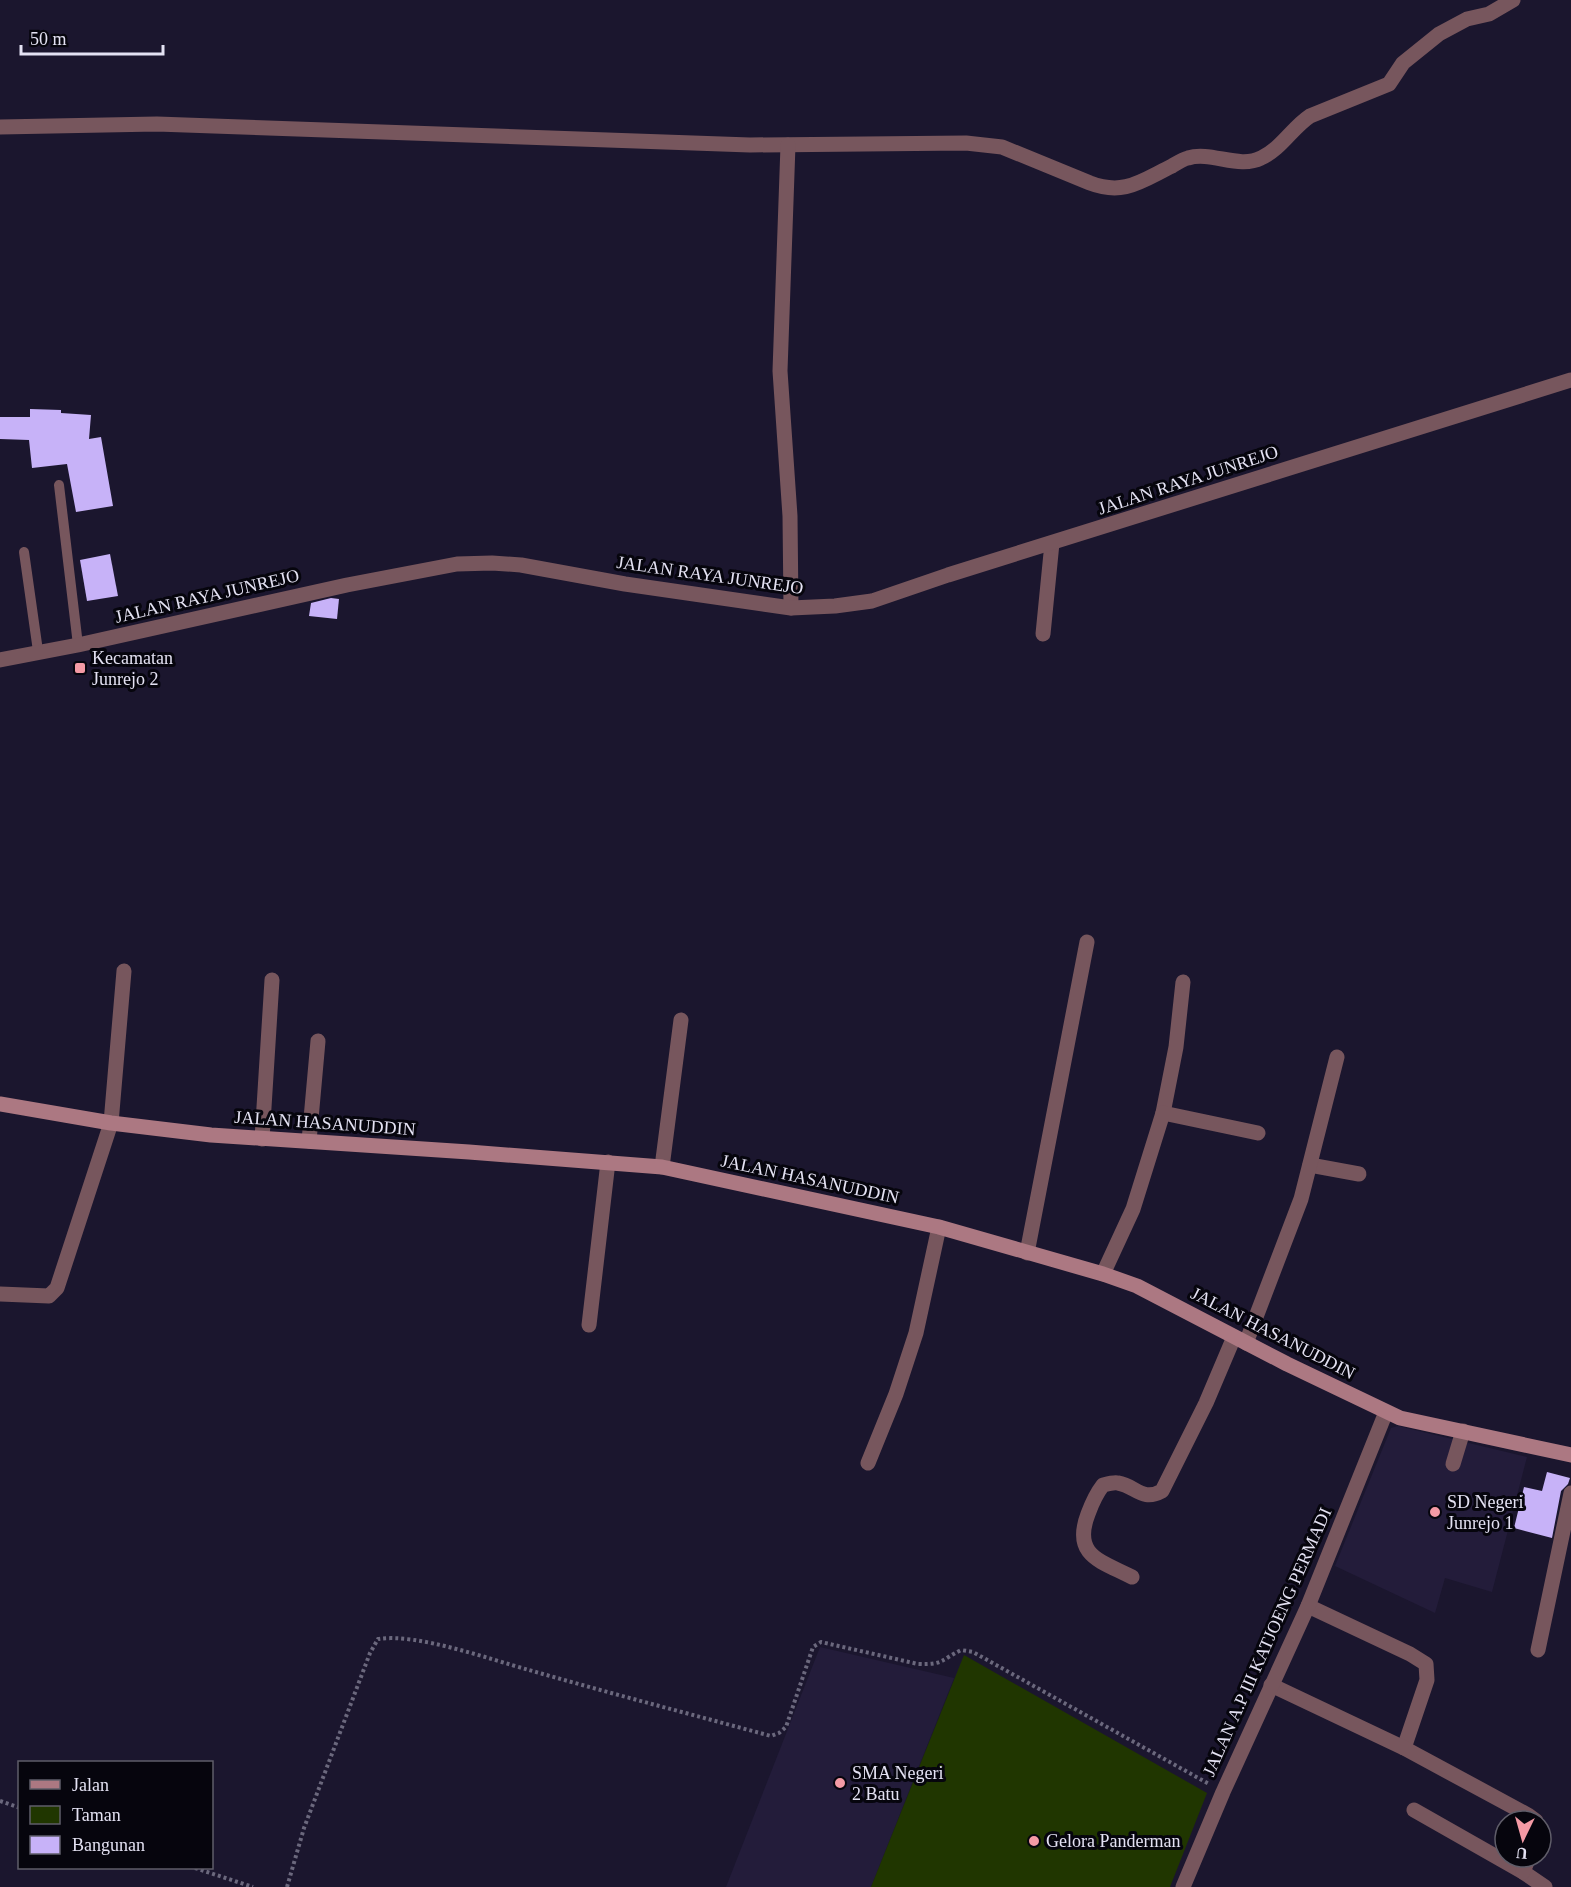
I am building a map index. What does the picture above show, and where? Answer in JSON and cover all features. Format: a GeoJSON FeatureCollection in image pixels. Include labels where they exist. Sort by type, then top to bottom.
{"type":"FeatureCollection","features":[{"type":"Feature","properties":{"kind":"main road","name":"JALAN HASANUDDIN"},"geometry":{"type":"LineString","coordinates":[[0,1104],[111,1123],[262,1138],[662,1167],[939,1227],[1137,1286],[1240,1340],[1400,1418],[1571,1455]]}},
{"type":"Feature","properties":{"kind":"street"},"geometry":{"type":"LineString","coordinates":[[0,127],[157,124],[726,144],[959,143],[1002,147],[1104,189],[1121,188],[1134,185],[1188,158],[1204,156],[1233,160],[1260,159],[1276,148],[1310,116],[1389,84],[1403,63],[1439,34],[1467,19],[1490,14],[1513,0]]}},
{"type":"Feature","properties":{"kind":"street"},"geometry":{"type":"LineString","coordinates":[[788,145],[780,371],[789,480],[791,608]]}},
{"type":"Feature","properties":{"kind":"street","name":"JALAN RAYA JUNREJO"},"geometry":{"type":"LineString","coordinates":[[0,660],[78,645],[347,585],[457,564],[521,565],[625,584],[791,608],[872,602],[948,575],[1571,380]]}},
{"type":"Feature","properties":{"kind":"street"},"geometry":{"type":"LineString","coordinates":[[1043,634],[1053,543]]}},
{"type":"Feature","properties":{"kind":"street"},"geometry":{"type":"LineString","coordinates":[[1027,1253],[1088,942]]}},
{"type":"Feature","properties":{"kind":"street"},"geometry":{"type":"LineString","coordinates":[[0,1294],[49,1296],[54,1292],[111,1123],[124,971]]}},
{"type":"Feature","properties":{"kind":"street"},"geometry":{"type":"LineString","coordinates":[[262,1138],[272,980]]}},
{"type":"Feature","properties":{"kind":"street"},"geometry":{"type":"LineString","coordinates":[[1103,1274],[1133,1209],[1163,1113],[1176,1047],[1183,982]]}},
{"type":"Feature","properties":{"kind":"street"},"geometry":{"type":"LineString","coordinates":[[662,1167],[681,1020]]}},
{"type":"Feature","properties":{"kind":"street"},"geometry":{"type":"LineString","coordinates":[[309,1141],[318,1041]]}},
{"type":"Feature","properties":{"kind":"street"},"geometry":{"type":"LineString","coordinates":[[1132,1576],[1096,1559],[1085,1547],[1082,1538],[1094,1496],[1103,1485],[1118,1483],[1147,1495],[1154,1495],[1162,1491],[1240,1340],[1301,1199],[1337,1057]]}},
{"type":"Feature","properties":{"kind":"street"},"geometry":{"type":"LineString","coordinates":[[1163,1113],[1258,1133]]}},
{"type":"Feature","properties":{"kind":"street"},"geometry":{"type":"LineString","coordinates":[[589,1325],[608,1162]]}},
{"type":"Feature","properties":{"kind":"street"},"geometry":{"type":"LineString","coordinates":[[1310,1165],[1359,1174]]}},
{"type":"Feature","properties":{"kind":"street"},"geometry":{"type":"LineString","coordinates":[[868,1463],[896,1394],[916,1334],[939,1227]]}},
{"type":"Feature","properties":{"kind":"street","name":"JALAN A.P III KATJOENG PERMADI"},"geometry":{"type":"LineString","coordinates":[[1183,1887],[1222,1792],[1308,1606],[1386,1412]]}},
{"type":"Feature","properties":{"kind":"street"},"geometry":{"type":"LineString","coordinates":[[1453,1464],[1463,1431]]}},
{"type":"Feature","properties":{"kind":"street"},"geometry":{"type":"LineString","coordinates":[[1538,1650],[1571,1493]]}},
{"type":"Feature","properties":{"kind":"street"},"geometry":{"type":"LineString","coordinates":[[1308,1606],[1410,1654],[1426,1664],[1427,1680],[1404,1748]]}},
{"type":"Feature","properties":{"kind":"street"},"geometry":{"type":"LineString","coordinates":[[1271,1685],[1404,1748],[1517,1809]]}},
{"type":"Feature","properties":{"kind":"street"},"geometry":{"type":"LineString","coordinates":[[1414,1810],[1545,1887]]}},
{"type":"Feature","properties":{"kind":"lane"},"geometry":{"type":"LineString","coordinates":[[59,484],[78,645]]}},
{"type":"Feature","properties":{"kind":"lane"},"geometry":{"type":"LineString","coordinates":[[24,552],[38,651]]}},
{"type":"Feature","properties":{"kind":"path"},"geometry":{"type":"LineString","coordinates":[[287,1887],[304,1828],[369,1653],[378,1639],[410,1639],[463,1652],[771,1736],[779,1733],[786,1726],[813,1647],[821,1642],[930,1665],[944,1662],[961,1650],[973,1652],[1222,1792]]}},
{"type":"Feature","properties":{"kind":"path"},"geometry":{"type":"LineString","coordinates":[[0,1801],[18,1807]]}},
{"type":"Feature","properties":{"kind":"path"},"geometry":{"type":"LineString","coordinates":[[198,1869],[253,1887]]}},
{"type":"Feature","properties":{"kind":"shaded area","name":"SD Negeri Junrejo 1"},"geometry":{"type":"Polygon","coordinates":[[[1398,1426],[1527,1457],[1492,1592],[1445,1578],[1435,1613],[1335,1566],[1391,1428],[1398,1426]]]}},
{"type":"Feature","properties":{"kind":"shaded area","name":"SMA Negeri 2 Batu"},"geometry":{"type":"Polygon","coordinates":[[[820,1647],[954,1678],[871,1887],[726,1887],[820,1647]]]}},
{"type":"Feature","properties":{"kind":"green space"},"geometry":{"type":"Polygon","coordinates":[[[964,1655],[1207,1793],[1170,1887],[871,1887],[964,1655]]]}},
{"type":"Feature","properties":{"kind":"building"},"geometry":{"type":"Polygon","coordinates":[[[30,409],[61,410],[61,413],[91,415],[89,439],[101,437],[113,506],[76,512],[67,464],[32,468],[29,440],[0,439],[0,417],[30,417],[30,409]]]}},
{"type":"Feature","properties":{"kind":"building"},"geometry":{"type":"Polygon","coordinates":[[[110,554],[118,596],[87,601],[80,560],[110,554]]]}},
{"type":"Feature","properties":{"kind":"building"},"geometry":{"type":"Polygon","coordinates":[[[331,598],[339,599],[337,619],[309,616],[311,603],[331,598]]]}},
{"type":"Feature","properties":{"kind":"building"},"geometry":{"type":"Polygon","coordinates":[[[1547,1472],[1570,1478],[1561,1491],[1552,1538],[1514,1528],[1524,1487],[1542,1491],[1547,1472]]]}},
{"type":"Feature","properties":{"kind":"place","name":"Kecamatan Junrejo 2"},"geometry":{"type":"Point","coordinates":[80,668]}},
{"type":"Feature","properties":{"kind":"place","name":"SD Negeri Junrejo 1"},"geometry":{"type":"Point","coordinates":[1435,1512]}},
{"type":"Feature","properties":{"kind":"place","name":"SMA Negeri 2 Batu"},"geometry":{"type":"Point","coordinates":[840,1783]}},
{"type":"Feature","properties":{"kind":"place","name":"Gelora Panderman"},"geometry":{"type":"Point","coordinates":[1034,1841]}}]}
